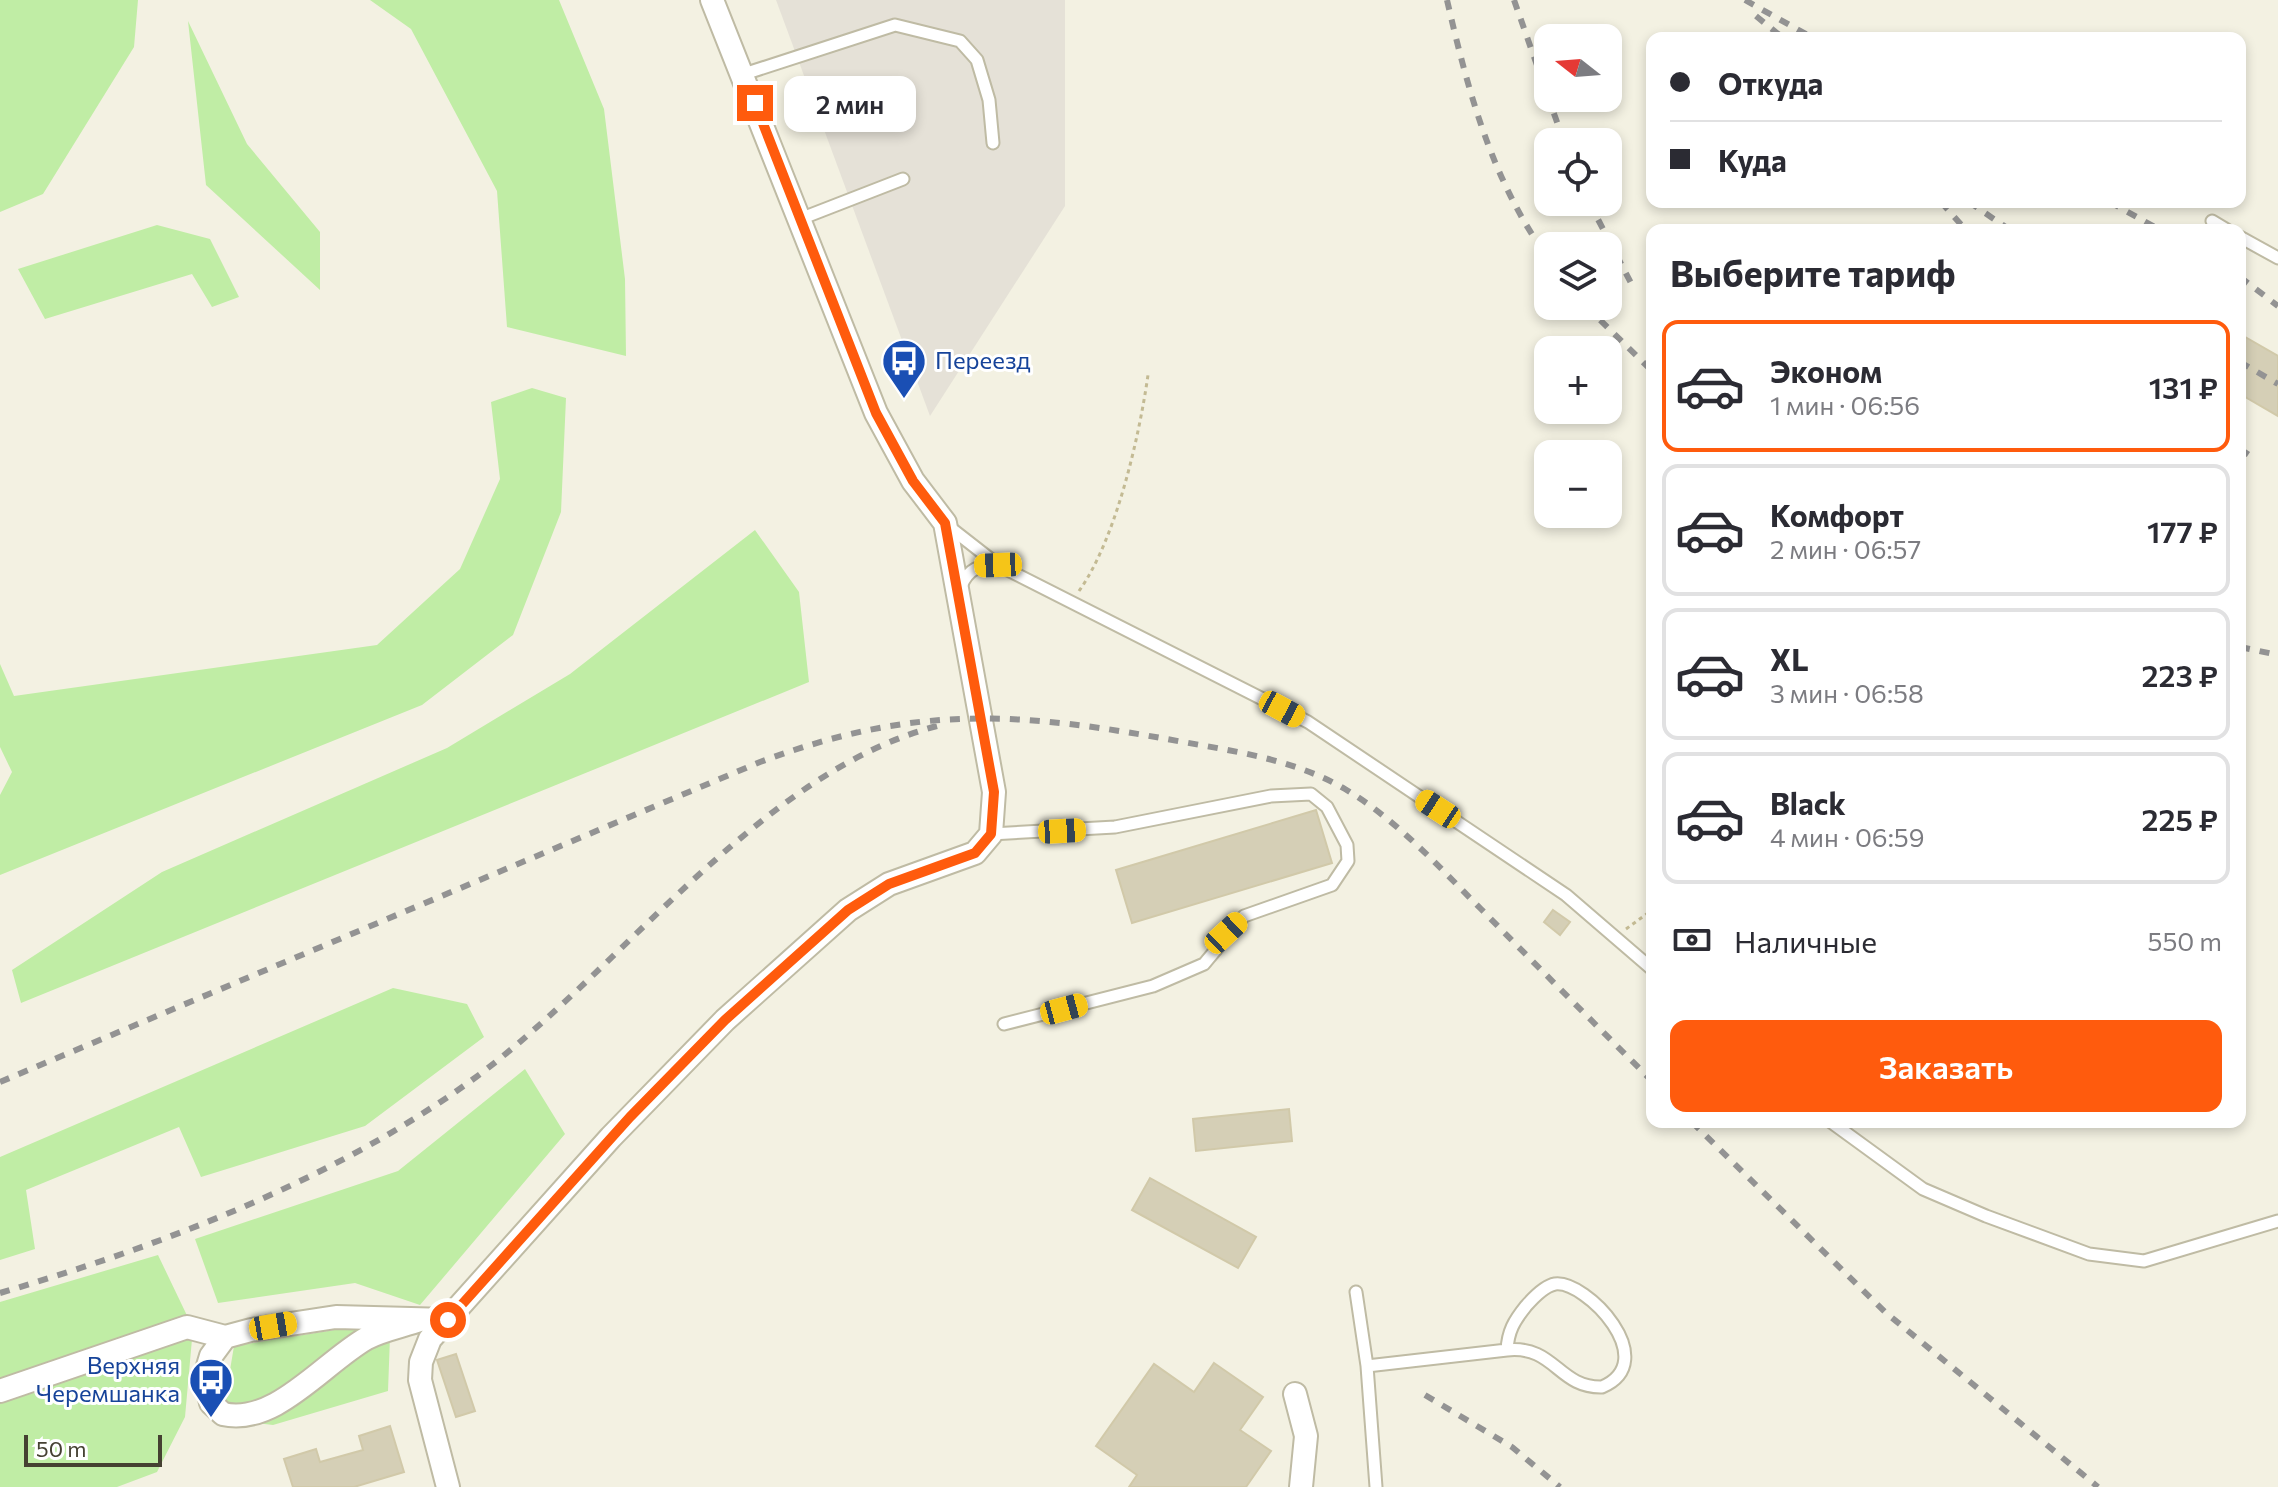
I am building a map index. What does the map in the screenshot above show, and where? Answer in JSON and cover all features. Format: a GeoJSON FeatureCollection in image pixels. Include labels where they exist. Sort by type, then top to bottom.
{"type":"FeatureCollection","features":[{"type":"Feature","properties":{"kind":"street"},"geometry":{"type":"LineString","coordinates":[[448,1487],[420,1380],[421,1362],[430,1339],[621,1126],[725,1020],[836,920],[889,884],[975,853],[991,834],[994,792],[945,523],[913,481],[876,413],[744,74],[712,0]]}},
{"type":"Feature","properties":{"kind":"street"},"geometry":{"type":"LineString","coordinates":[[0,1391],[187,1327],[225,1337],[266,1327],[336,1317],[448,1320]]}},
{"type":"Feature","properties":{"kind":"street"},"geometry":{"type":"LineString","coordinates":[[225,1337],[211,1356],[205,1376],[207,1392],[223,1414],[252,1416],[274,1406],[369,1337],[420,1320]]}},
{"type":"Feature","properties":{"kind":"street"},"geometry":{"type":"LineString","coordinates":[[1295,1394],[1306,1436],[1301,1487]]}},
{"type":"Feature","properties":{"kind":"lane"},"geometry":{"type":"LineString","coordinates":[[744,74],[895,25],[960,41],[977,60],[989,100],[993,143]]}},
{"type":"Feature","properties":{"kind":"lane"},"geometry":{"type":"LineString","coordinates":[[800,219],[903,179]]}},
{"type":"Feature","properties":{"kind":"lane"},"geometry":{"type":"LineString","coordinates":[[2212,221],[2217,224]]}},
{"type":"Feature","properties":{"kind":"lane"},"geometry":{"type":"LineString","coordinates":[[2246,240],[2278,258]]}},
{"type":"Feature","properties":{"kind":"lane"},"geometry":{"type":"LineString","coordinates":[[945,523],[998,565],[1308,722],[1566,895],[1646,964]]}},
{"type":"Feature","properties":{"kind":"lane"},"geometry":{"type":"LineString","coordinates":[[959,593],[967,573],[979,566],[998,565]]}},
{"type":"Feature","properties":{"kind":"lane"},"geometry":{"type":"LineString","coordinates":[[991,834],[1115,827],[1271,796],[1311,794],[1327,807],[1347,845],[1348,861],[1332,885],[1244,916],[1226,933],[1204,964],[1153,986],[1004,1024]]}},
{"type":"Feature","properties":{"kind":"lane"},"geometry":{"type":"LineString","coordinates":[[1839,1128],[1923,1189],[2089,1254],[2144,1261],[2278,1221]]}},
{"type":"Feature","properties":{"kind":"lane"},"geometry":{"type":"LineString","coordinates":[[1367,1366],[1526,1348],[1536,1352],[1572,1380],[1591,1388],[1602,1387],[1616,1377],[1621,1369],[1625,1346],[1617,1326],[1608,1316],[1574,1289],[1552,1284],[1525,1307],[1511,1325],[1507,1350]]}},
{"type":"Feature","properties":{"kind":"lane"},"geometry":{"type":"LineString","coordinates":[[1356,1292],[1367,1366],[1376,1487]]}},
{"type":"Feature","properties":{"kind":"path"},"geometry":{"type":"LineString","coordinates":[[1071,602],[1085,582],[1104,539],[1138,443],[1148,375]]}},
{"type":"Feature","properties":{"kind":"path"},"geometry":{"type":"LineString","coordinates":[[1615,936],[1646,914]]}},
{"type":"Feature","properties":{"kind":"shaded area"},"geometry":{"type":"Polygon","coordinates":[[[776,0],[1065,0],[1065,206],[930,416],[776,0]]]}},
{"type":"Feature","properties":{"kind":"green space"},"geometry":{"type":"Polygon","coordinates":[[[0,0],[138,0],[134,47],[43,194],[0,212],[0,0]]]}},
{"type":"Feature","properties":{"kind":"green space"},"geometry":{"type":"Polygon","coordinates":[[[370,0],[559,0],[604,109],[625,279],[626,356],[507,327],[497,191],[411,29],[370,0]]]}},
{"type":"Feature","properties":{"kind":"green space"},"geometry":{"type":"Polygon","coordinates":[[[188,21],[247,144],[320,232],[320,290],[206,185],[188,21]]]}},
{"type":"Feature","properties":{"kind":"green space"},"geometry":{"type":"Polygon","coordinates":[[[157,225],[210,239],[239,297],[212,307],[192,274],[45,319],[18,269],[157,225]]]}},
{"type":"Feature","properties":{"kind":"green space"},"geometry":{"type":"Polygon","coordinates":[[[532,388],[566,398],[561,512],[513,635],[422,705],[0,875],[0,795],[12,772],[0,747],[0,664],[14,696],[377,645],[460,569],[500,479],[491,402],[532,388]]]}},
{"type":"Feature","properties":{"kind":"green space"},"geometry":{"type":"Polygon","coordinates":[[[755,530],[799,592],[809,682],[21,1003],[12,970],[162,872],[447,748],[570,674],[755,530]]]}},
{"type":"Feature","properties":{"kind":"green space"},"geometry":{"type":"Polygon","coordinates":[[[393,988],[467,1004],[484,1037],[365,1126],[201,1177],[179,1127],[26,1190],[35,1249],[0,1260],[0,1157],[393,988]]]}},
{"type":"Feature","properties":{"kind":"green space"},"geometry":{"type":"Polygon","coordinates":[[[525,1069],[565,1134],[420,1305],[355,1283],[218,1303],[195,1239],[398,1171],[525,1069]]]}},
{"type":"Feature","properties":{"kind":"green space"},"geometry":{"type":"Polygon","coordinates":[[[158,1255],[193,1328],[185,1417],[157,1472],[117,1487],[0,1487],[0,1302],[158,1255]]]}},
{"type":"Feature","properties":{"kind":"green space"},"geometry":{"type":"Polygon","coordinates":[[[353,1327],[390,1337],[388,1391],[273,1425],[233,1420],[225,1400],[234,1346],[353,1327]]]}},
{"type":"Feature","properties":{"kind":"building"},"geometry":{"type":"Polygon","coordinates":[[[2246,337],[2278,356],[2278,416],[2246,397],[2246,337]]]}},
{"type":"Feature","properties":{"kind":"building"},"geometry":{"type":"Polygon","coordinates":[[[1316,810],[1332,863],[1132,923],[1116,870],[1316,810]]]}},
{"type":"Feature","properties":{"kind":"building"},"geometry":{"type":"Polygon","coordinates":[[[1553,910],[1570,922],[1560,935],[1544,922],[1553,910]]]}},
{"type":"Feature","properties":{"kind":"building"},"geometry":{"type":"Polygon","coordinates":[[[1289,1109],[1292,1141],[1196,1151],[1193,1119],[1289,1109]]]}},
{"type":"Feature","properties":{"kind":"building"},"geometry":{"type":"Polygon","coordinates":[[[1150,1178],[1256,1237],[1238,1268],[1132,1210],[1150,1178]]]}},
{"type":"Feature","properties":{"kind":"building"},"geometry":{"type":"Polygon","coordinates":[[[456,1354],[475,1411],[456,1417],[437,1360],[456,1354]]]}},
{"type":"Feature","properties":{"kind":"building"},"geometry":{"type":"Polygon","coordinates":[[[1214,1363],[1263,1397],[1240,1430],[1271,1451],[1246,1487],[1129,1487],[1137,1475],[1096,1446],[1154,1364],[1194,1392],[1214,1363]]]}},
{"type":"Feature","properties":{"kind":"building"},"geometry":{"type":"Polygon","coordinates":[[[390,1426],[404,1472],[354,1487],[293,1487],[284,1459],[316,1449],[320,1462],[363,1450],[359,1436],[390,1426]]]}},
{"type":"Feature","properties":{"kind":"railway"},"geometry":{"type":"LineString","coordinates":[[1447,0],[1484,134],[1497,167],[1534,238]]}},
{"type":"Feature","properties":{"kind":"railway"},"geometry":{"type":"LineString","coordinates":[[1514,0],[1559,128]]}},
{"type":"Feature","properties":{"kind":"railway"},"geometry":{"type":"LineString","coordinates":[[1745,0],[1802,32]]}},
{"type":"Feature","properties":{"kind":"railway"},"geometry":{"type":"LineString","coordinates":[[1756,16],[1776,32]]}},
{"type":"Feature","properties":{"kind":"railway"},"geometry":{"type":"LineString","coordinates":[[1946,208],[1961,224]]}},
{"type":"Feature","properties":{"kind":"railway"},"geometry":{"type":"LineString","coordinates":[[1978,208],[2001,224]]}},
{"type":"Feature","properties":{"kind":"railway"},"geometry":{"type":"LineString","coordinates":[[2121,208],[2149,224]]}},
{"type":"Feature","properties":{"kind":"railway"},"geometry":{"type":"LineString","coordinates":[[1596,216],[1631,283]]}},
{"type":"Feature","properties":{"kind":"railway"},"geometry":{"type":"LineString","coordinates":[[2246,282],[2278,306]]}},
{"type":"Feature","properties":{"kind":"railway"},"geometry":{"type":"LineString","coordinates":[[1600,320],[1646,365]]}},
{"type":"Feature","properties":{"kind":"railway"},"geometry":{"type":"LineString","coordinates":[[2246,365],[2278,384]]}},
{"type":"Feature","properties":{"kind":"railway"},"geometry":{"type":"LineString","coordinates":[[2246,453],[2254,458]]}},
{"type":"Feature","properties":{"kind":"railway"},"geometry":{"type":"LineString","coordinates":[[2246,648],[2278,655]]}},
{"type":"Feature","properties":{"kind":"railway"},"geometry":{"type":"LineString","coordinates":[[0,1082],[760,762],[870,730],[970,719],[1071,724],[1225,749],[1287,764],[1345,789],[1417,845],[1646,1075]]}},
{"type":"Feature","properties":{"kind":"railway"},"geometry":{"type":"LineString","coordinates":[[0,1293],[119,1255],[237,1210],[295,1184],[406,1124],[516,1046],[745,834],[806,788],[870,751],[937,726]]}},
{"type":"Feature","properties":{"kind":"railway"},"geometry":{"type":"LineString","coordinates":[[1698,1128],[1885,1312],[2098,1487]]}},
{"type":"Feature","properties":{"kind":"railway"},"geometry":{"type":"LineString","coordinates":[[1425,1395],[1512,1447],[1560,1487]]}},
{"type":"Feature","properties":{"kind":"place","name":"Переезд"},"geometry":{"type":"Point","coordinates":[904,400]}},
{"type":"Feature","properties":{"kind":"place","name":"Верхняя Черемшанка"},"geometry":{"type":"Point","coordinates":[211,1419]}},
{"type":"Feature","properties":{"kind":"route"},"geometry":{"type":"LineString","coordinates":[[448,1320],[611,1137],[725,1020],[865,898],[889,884],[975,853],[991,834],[994,792],[945,523],[913,481],[876,413],[755,103]]}}]}
